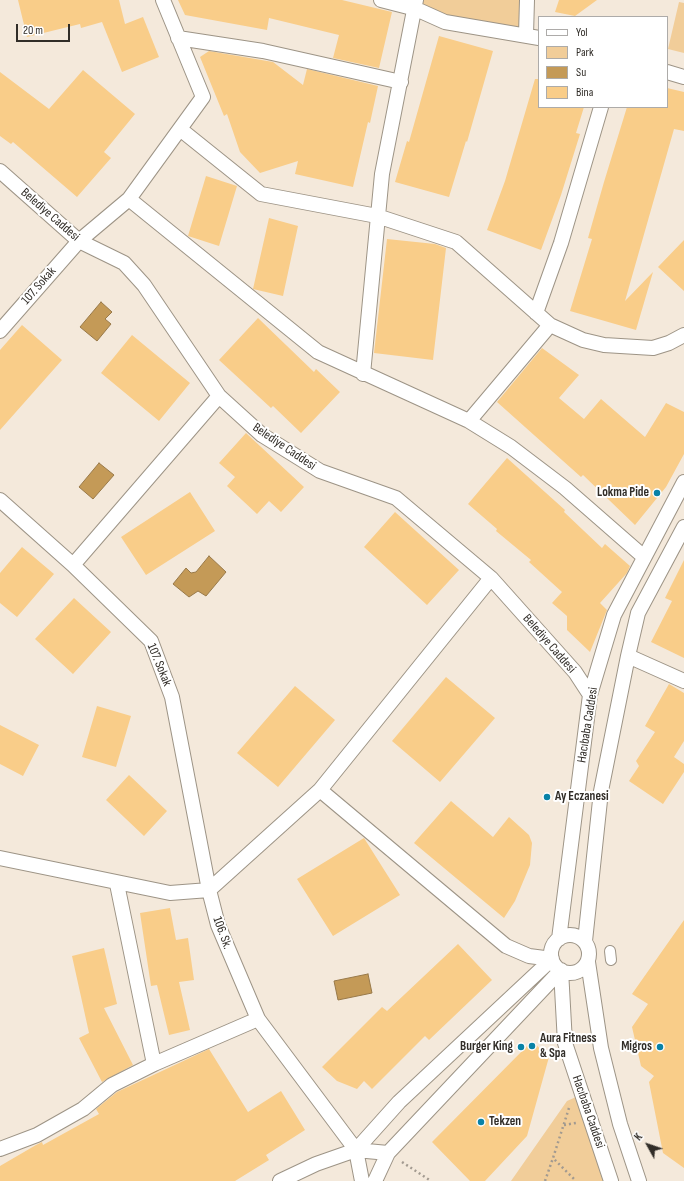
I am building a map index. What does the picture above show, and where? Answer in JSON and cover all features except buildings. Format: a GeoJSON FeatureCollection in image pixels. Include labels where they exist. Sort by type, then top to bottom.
{"type":"FeatureCollection","features":[{"type":"Feature","properties":{"kind":"street"},"geometry":{"type":"LineString","coordinates":[[163,0],[178,38],[263,51],[401,82]]}},
{"type":"Feature","properties":{"kind":"street"},"geometry":{"type":"LineString","coordinates":[[381,0],[416,4],[445,22],[532,36],[527,0]]}},
{"type":"Feature","properties":{"kind":"street"},"geometry":{"type":"LineString","coordinates":[[363,374],[382,174],[416,4]]}},
{"type":"Feature","properties":{"kind":"street","name":"107. Sokak"},"geometry":{"type":"LineString","coordinates":[[0,331],[78,241],[129,199],[203,97],[178,38]]}},
{"type":"Feature","properties":{"kind":"street"},"geometry":{"type":"LineString","coordinates":[[668,72],[684,77]]}},
{"type":"Feature","properties":{"kind":"street"},"geometry":{"type":"LineString","coordinates":[[536,313],[561,243],[601,108]]}},
{"type":"Feature","properties":{"kind":"street"},"geometry":{"type":"LineString","coordinates":[[180,129],[261,194],[377,216],[456,242],[550,325],[583,340],[604,345],[653,348],[684,336]]}},
{"type":"Feature","properties":{"kind":"street","name":"Belediye Caddesi"},"geometry":{"type":"LineString","coordinates":[[0,172],[78,241],[124,263],[144,285],[219,396],[262,436],[320,471],[396,498],[491,578],[575,672],[590,695]]}},
{"type":"Feature","properties":{"kind":"street"},"geometry":{"type":"LineString","coordinates":[[129,199],[318,352],[363,374],[469,421],[523,456],[565,488],[644,557]]}},
{"type":"Feature","properties":{"kind":"street"},"geometry":{"type":"LineString","coordinates":[[469,421],[550,325]]}},
{"type":"Feature","properties":{"kind":"street"},"geometry":{"type":"LineString","coordinates":[[73,565],[219,396]]}},
{"type":"Feature","properties":{"kind":"street","name":"Hacıbaba Caddesi"},"geometry":{"type":"LineString","coordinates":[[559,939],[590,695],[614,615],[684,482]]}},
{"type":"Feature","properties":{"kind":"street","name":"107. Sokak"},"geometry":{"type":"LineString","coordinates":[[0,500],[73,565],[151,641],[172,697],[210,890]]}},
{"type":"Feature","properties":{"kind":"street"},"geometry":{"type":"LineString","coordinates":[[639,1181],[620,1124],[601,1048],[588,962],[589,950],[585,941],[601,791],[638,613],[684,527]]}},
{"type":"Feature","properties":{"kind":"street"},"geometry":{"type":"LineString","coordinates":[[0,858],[117,884],[170,893],[210,890],[320,790],[491,578]]}},
{"type":"Feature","properties":{"kind":"street"},"geometry":{"type":"LineString","coordinates":[[628,656],[684,681]]}},
{"type":"Feature","properties":{"kind":"street"},"geometry":{"type":"LineString","coordinates":[[320,790],[506,946],[529,956],[552,958]]}},
{"type":"Feature","properties":{"kind":"street"},"geometry":{"type":"LineString","coordinates":[[117,884],[154,1064]]}},
{"type":"Feature","properties":{"kind":"street","name":"106. Sk."},"geometry":{"type":"LineString","coordinates":[[210,890],[218,925],[258,1019],[356,1150]]}},
{"type":"Feature","properties":{"kind":"street"},"geometry":{"type":"LineString","coordinates":[[585,941],[577,936],[570,935],[559,939],[552,949],[552,958],[556,967],[567,973],[579,971],[588,962]]}},
{"type":"Feature","properties":{"kind":"street"},"geometry":{"type":"LineString","coordinates":[[356,1150],[399,1102],[552,958]]}},
{"type":"Feature","properties":{"kind":"street"},"geometry":{"type":"LineString","coordinates":[[375,1181],[388,1153],[561,970]]}},
{"type":"Feature","properties":{"kind":"street","name":"Hacıbaba Caddesi"},"geometry":{"type":"LineString","coordinates":[[561,970],[565,1044],[611,1181]]}},
{"type":"Feature","properties":{"kind":"street"},"geometry":{"type":"LineString","coordinates":[[0,1149],[37,1136],[83,1109],[112,1085],[154,1064],[258,1019]]}},
{"type":"Feature","properties":{"kind":"street"},"geometry":{"type":"LineString","coordinates":[[356,1150],[362,1181]]}},
{"type":"Feature","properties":{"kind":"street"},"geometry":{"type":"LineString","coordinates":[[280,1181],[316,1164],[356,1150],[388,1153]]}},
{"type":"Feature","properties":{"kind":"path"},"geometry":{"type":"LineString","coordinates":[[545,1181],[570,1106]]}},
{"type":"Feature","properties":{"kind":"path"},"geometry":{"type":"LineString","coordinates":[[388,1153],[431,1181]]}},
{"type":"Feature","properties":{"kind":"path"},"geometry":{"type":"LineString","coordinates":[[553,1158],[576,1181]]}},
{"type":"Feature","properties":{"kind":"green space"},"geometry":{"type":"Polygon","coordinates":[[[421,0],[522,0],[520,29],[447,18],[421,5],[421,0]]]}},
{"type":"Feature","properties":{"kind":"green space"},"geometry":{"type":"Polygon","coordinates":[[[679,2],[684,3],[684,53],[668,49],[679,2]]]}},
{"type":"Feature","properties":{"kind":"green space"},"geometry":{"type":"Polygon","coordinates":[[[576,1097],[603,1181],[511,1181],[567,1101],[576,1097]]]}},
{"type":"Feature","properties":{"kind":"water"},"geometry":{"type":"Polygon","coordinates":[[[101,302],[112,312],[105,319],[111,324],[97,341],[80,327],[101,302]]]}},
{"type":"Feature","properties":{"kind":"water"},"geometry":{"type":"Polygon","coordinates":[[[99,463],[114,475],[93,499],[79,487],[99,463]]]}},
{"type":"Feature","properties":{"kind":"water"},"geometry":{"type":"Polygon","coordinates":[[[209,556],[226,572],[206,596],[198,591],[189,597],[173,584],[186,568],[191,573],[196,572],[209,556]]]}},
{"type":"Feature","properties":{"kind":"water"},"geometry":{"type":"Polygon","coordinates":[[[368,974],[372,993],[338,1000],[334,981],[368,974]]]}},
{"type":"Feature","properties":{"kind":"place","name":"Lokma Pide"},"geometry":{"type":"Point","coordinates":[657,493]}},
{"type":"Feature","properties":{"kind":"place","name":"Ay Eczanesi"},"geometry":{"type":"Point","coordinates":[547,797]}},
{"type":"Feature","properties":{"kind":"place","name":"Aura Fitness & Spa"},"geometry":{"type":"Point","coordinates":[532,1046]}},
{"type":"Feature","properties":{"kind":"place","name":"Burger King"},"geometry":{"type":"Point","coordinates":[521,1047]}},
{"type":"Feature","properties":{"kind":"place","name":"Migros"},"geometry":{"type":"Point","coordinates":[660,1047]}},
{"type":"Feature","properties":{"kind":"place","name":"Tekzen"},"geometry":{"type":"Point","coordinates":[481,1122]}}]}
